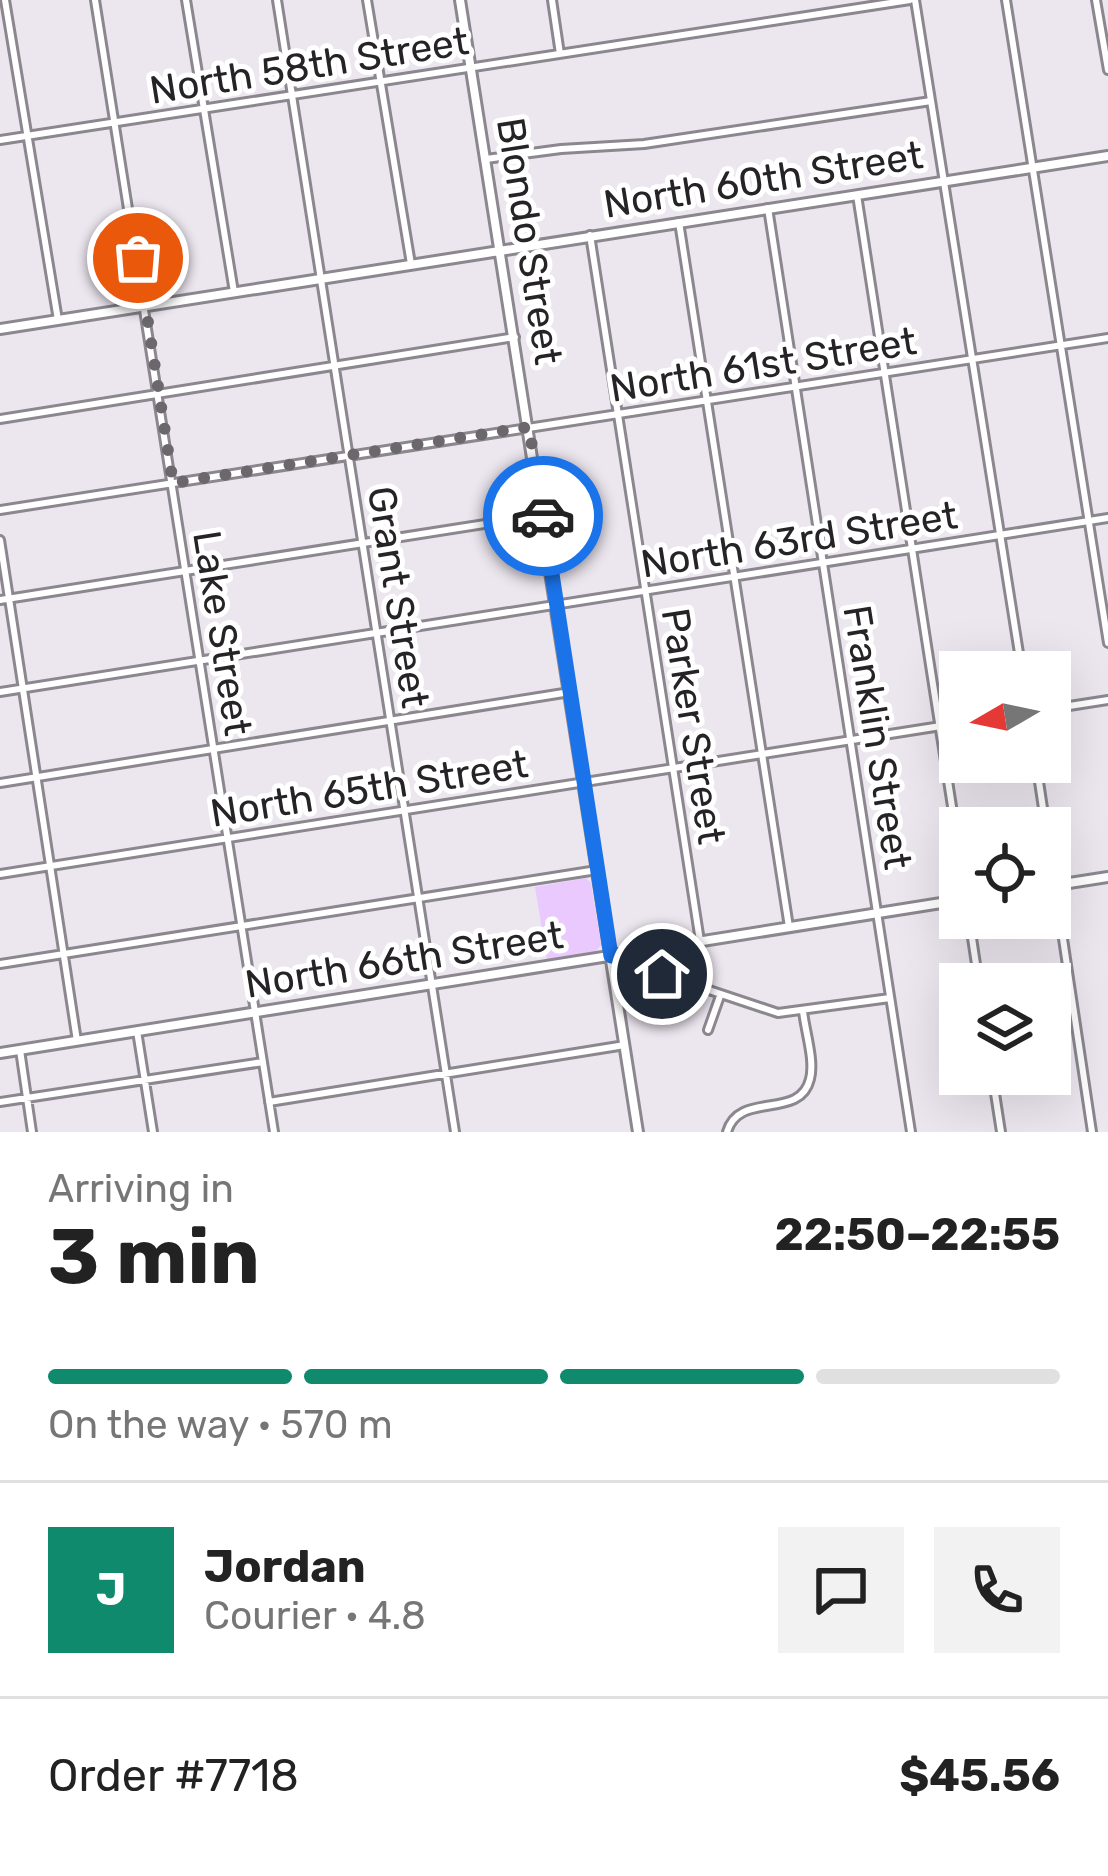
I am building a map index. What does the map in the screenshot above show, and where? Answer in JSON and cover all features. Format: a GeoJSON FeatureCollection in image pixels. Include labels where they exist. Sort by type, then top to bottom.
{"type":"FeatureCollection","features":[{"type":"Feature","properties":{"kind":"street"},"geometry":{"type":"LineString","coordinates":[[5,0],[58,320]]}},
{"type":"Feature","properties":{"kind":"street","name":"Lake Street"},"geometry":{"type":"LineString","coordinates":[[95,0],[274,1132]]}},
{"type":"Feature","properties":{"kind":"street"},"geometry":{"type":"LineString","coordinates":[[186,0],[234,292]]}},
{"type":"Feature","properties":{"kind":"street","name":"Grant Street"},"geometry":{"type":"LineString","coordinates":[[277,0],[455,1132]]}},
{"type":"Feature","properties":{"kind":"street"},"geometry":{"type":"LineString","coordinates":[[367,0],[411,264]]}},
{"type":"Feature","properties":{"kind":"street","name":"Blondo Street"},"geometry":{"type":"LineString","coordinates":[[460,0],[638,1132]]}},
{"type":"Feature","properties":{"kind":"street"},"geometry":{"type":"LineString","coordinates":[[552,0],[560,54]]}},
{"type":"Feature","properties":{"kind":"street"},"geometry":{"type":"LineString","coordinates":[[824,0],[827,13]]}},
{"type":"Feature","properties":{"kind":"street"},"geometry":{"type":"LineString","coordinates":[[913,0],[1019,651]]}},
{"type":"Feature","properties":{"kind":"street","name":"North 58th Street"},"geometry":{"type":"LineString","coordinates":[[0,140],[913,0]]}},
{"type":"Feature","properties":{"kind":"street"},"geometry":{"type":"LineString","coordinates":[[1006,0],[1108,643]]}},
{"type":"Feature","properties":{"kind":"street"},"geometry":{"type":"LineString","coordinates":[[1096,0],[1108,70]]}},
{"type":"Feature","properties":{"kind":"street"},"geometry":{"type":"LineString","coordinates":[[486,159],[644,144],[932,101]]}},
{"type":"Feature","properties":{"kind":"street","name":"North 60th Street"},"geometry":{"type":"LineString","coordinates":[[0,328],[1108,156]]}},
{"type":"Feature","properties":{"kind":"street"},"geometry":{"type":"LineString","coordinates":[[856,195],[939,720]]}},
{"type":"Feature","properties":{"kind":"street","name":"Franklin Street"},"geometry":{"type":"LineString","coordinates":[[768,208],[911,1132]]}},
{"type":"Feature","properties":{"kind":"street"},"geometry":{"type":"LineString","coordinates":[[679,222],[789,927]]}},
{"type":"Feature","properties":{"kind":"street","name":"Parker Street"},"geometry":{"type":"LineString","coordinates":[[590,236],[700,941]]}},
{"type":"Feature","properties":{"kind":"street"},"geometry":{"type":"LineString","coordinates":[[0,419],[515,337]]}},
{"type":"Feature","properties":{"kind":"street","name":"North 61st Street"},"geometry":{"type":"LineString","coordinates":[[0,510],[1108,338]]}},
{"type":"Feature","properties":{"kind":"street"},"geometry":{"type":"LineString","coordinates":[[4,600],[542,515]]}},
{"type":"Feature","properties":{"kind":"street","name":"North 63rd Street"},"geometry":{"type":"LineString","coordinates":[[0,692],[1108,518]]}},
{"type":"Feature","properties":{"kind":"street"},"geometry":{"type":"LineString","coordinates":[[0,540],[4,600],[76,1041]]}},
{"type":"Feature","properties":{"kind":"street"},"geometry":{"type":"LineString","coordinates":[[0,783],[570,692]]}},
{"type":"Feature","properties":{"kind":"street"},"geometry":{"type":"LineString","coordinates":[[1071,706],[1108,700]]}},
{"type":"Feature","properties":{"kind":"street","name":"North 65th Street"},"geometry":{"type":"LineString","coordinates":[[0,874],[939,726]]}},
{"type":"Feature","properties":{"kind":"street"},"geometry":{"type":"LineString","coordinates":[[0,964],[597,870]]}},
{"type":"Feature","properties":{"kind":"street"},"geometry":{"type":"LineString","coordinates":[[1071,882],[1108,877]]}},
{"type":"Feature","properties":{"kind":"street","name":"North 66th Street"},"geometry":{"type":"LineString","coordinates":[[0,1053],[939,903]]}},
{"type":"Feature","properties":{"kind":"street"},"geometry":{"type":"LineString","coordinates":[[1061,939],[1092,1132]]}},
{"type":"Feature","properties":{"kind":"street"},"geometry":{"type":"LineString","coordinates":[[648,950],[653,967],[662,974],[770,1012],[890,998]]}},
{"type":"Feature","properties":{"kind":"street"},"geometry":{"type":"LineString","coordinates":[[708,1030],[720,996]]}},
{"type":"Feature","properties":{"kind":"street"},"geometry":{"type":"LineString","coordinates":[[727,1132],[730,1120],[740,1111],[790,1101],[806,1090],[811,1069],[802,1011]]}},
{"type":"Feature","properties":{"kind":"street"},"geometry":{"type":"LineString","coordinates":[[137,1031],[153,1132]]}},
{"type":"Feature","properties":{"kind":"street"},"geometry":{"type":"LineString","coordinates":[[269,1102],[625,1045]]}},
{"type":"Feature","properties":{"kind":"street"},"geometry":{"type":"LineString","coordinates":[[20,1050],[32,1132]]}},
{"type":"Feature","properties":{"kind":"street"},"geometry":{"type":"LineString","coordinates":[[0,1102],[263,1062]]}},
{"type":"Feature","properties":{"kind":"street"},"geometry":{"type":"LineString","coordinates":[[995,1095],[1001,1132]]}},
{"type":"Feature","properties":{"kind":"shaded area"},"geometry":{"type":"Polygon","coordinates":[[[586,878],[591,883],[601,945],[595,952],[547,960],[535,887],[586,878]]]}},
{"type":"Feature","properties":{"kind":"way so far"},"geometry":{"type":"LineString","coordinates":[[138,258],[173,483],[529,427],[543,516]]}},
{"type":"Feature","properties":{"kind":"route"},"geometry":{"type":"LineString","coordinates":[[543,516],[611,956],[648,950],[653,967],[662,974]]}}]}
